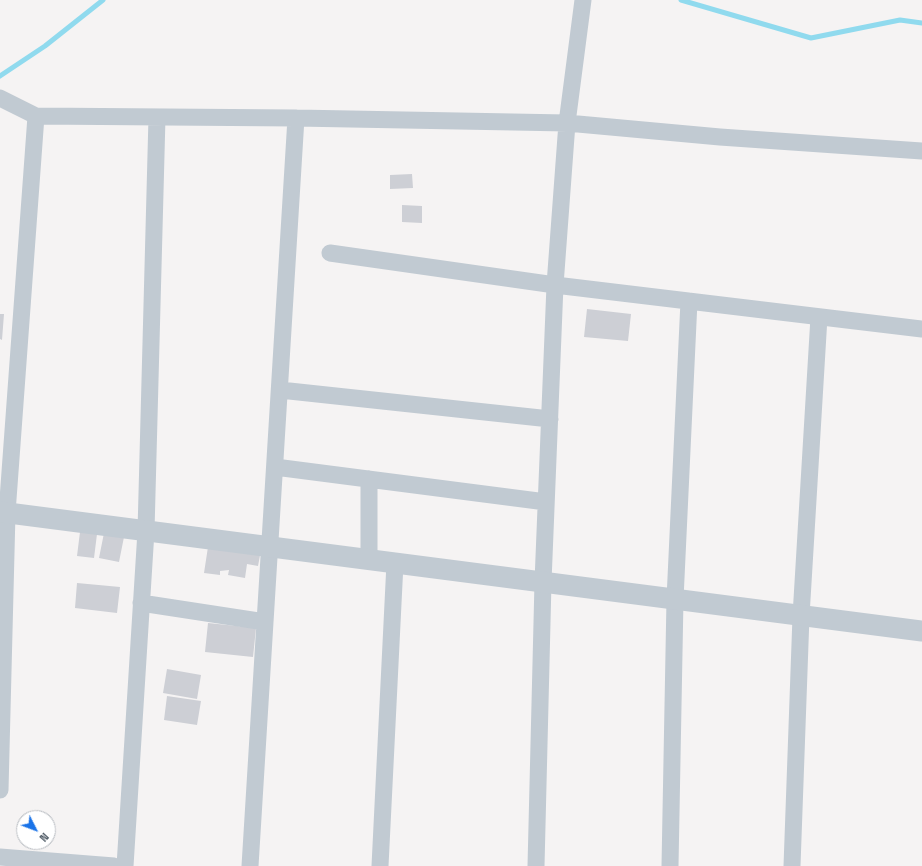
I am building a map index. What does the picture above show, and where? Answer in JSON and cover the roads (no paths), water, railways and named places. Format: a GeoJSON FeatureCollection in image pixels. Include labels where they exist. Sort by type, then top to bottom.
{"type":"FeatureCollection","features":[{"type":"Feature","properties":{"kind":"street"},"geometry":{"type":"LineString","coordinates":[[536,866],[543,582],[555,285],[567,123],[583,0]]}},
{"type":"Feature","properties":{"kind":"street"},"geometry":{"type":"LineString","coordinates":[[0,98],[36,116],[296,118],[567,123],[720,137],[922,151]]}},
{"type":"Feature","properties":{"kind":"street"},"geometry":{"type":"LineString","coordinates":[[0,790],[4,512],[36,116]]}},
{"type":"Feature","properties":{"kind":"street"},"geometry":{"type":"LineString","coordinates":[[125,866],[146,531],[157,117]]}},
{"type":"Feature","properties":{"kind":"street"},"geometry":{"type":"LineString","coordinates":[[250,866],[296,118]]}},
{"type":"Feature","properties":{"kind":"street"},"geometry":{"type":"LineString","coordinates":[[330,252],[555,285],[922,329]]}},
{"type":"Feature","properties":{"kind":"street"},"geometry":{"type":"LineString","coordinates":[[670,866],[675,599],[689,301]]}},
{"type":"Feature","properties":{"kind":"street"},"geometry":{"type":"LineString","coordinates":[[792,866],[801,616],[819,317]]}},
{"type":"Feature","properties":{"kind":"street"},"geometry":{"type":"LineString","coordinates":[[280,390],[550,419]]}},
{"type":"Feature","properties":{"kind":"street"},"geometry":{"type":"LineString","coordinates":[[275,467],[546,502]]}},
{"type":"Feature","properties":{"kind":"street"},"geometry":{"type":"LineString","coordinates":[[369,479],[369,560]]}},
{"type":"Feature","properties":{"kind":"street"},"geometry":{"type":"LineString","coordinates":[[4,512],[922,631]]}},
{"type":"Feature","properties":{"kind":"street"},"geometry":{"type":"LineString","coordinates":[[380,866],[395,563]]}},
{"type":"Feature","properties":{"kind":"street"},"geometry":{"type":"LineString","coordinates":[[141,603],[265,622]]}},
{"type":"Feature","properties":{"kind":"street"},"geometry":{"type":"LineString","coordinates":[[0,857],[114,866]]}},
{"type":"Feature","properties":{"kind":"waterway"},"geometry":{"type":"LineString","coordinates":[[0,76],[45,46],[103,0]]}},
{"type":"Feature","properties":{"kind":"waterway"},"geometry":{"type":"LineString","coordinates":[[681,0],[811,38],[900,20],[922,23]]}}]}
